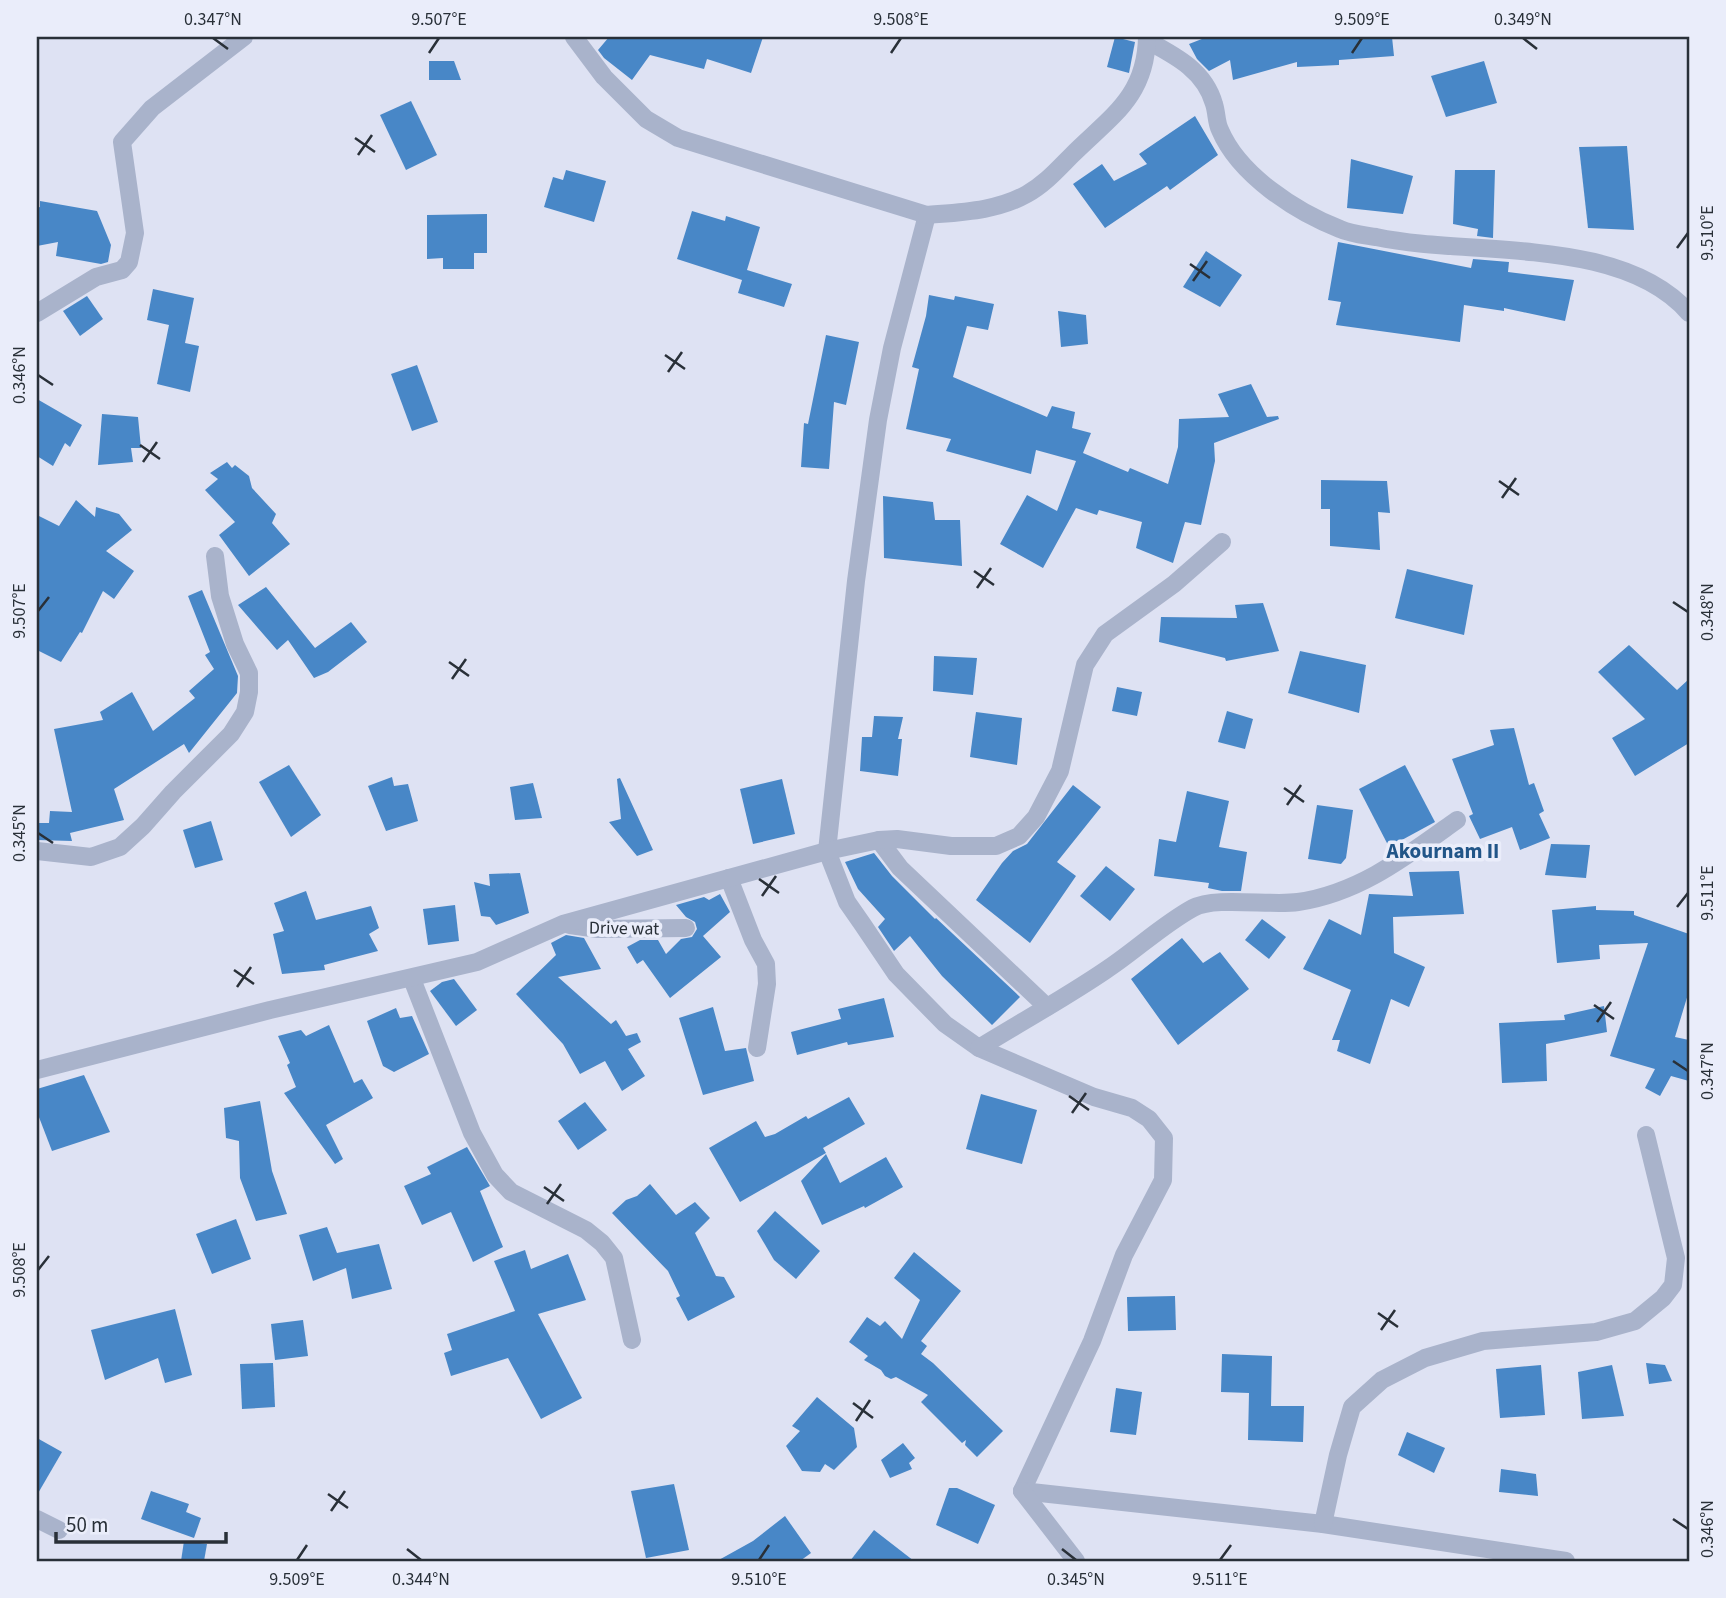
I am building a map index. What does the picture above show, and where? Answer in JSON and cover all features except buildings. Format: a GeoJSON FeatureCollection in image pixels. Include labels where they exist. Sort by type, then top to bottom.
{"type":"FeatureCollection","features":[{"type":"Feature","properties":{"kind":"street"},"geometry":{"type":"LineString","coordinates":[[37,313],[96,277],[122,270],[129,262],[135,233],[122,142],[152,108],[244,37]]}},
{"type":"Feature","properties":{"kind":"street"},"geometry":{"type":"LineString","coordinates":[[574,37],[604,77],[646,120],[678,138],[928,215],[990,209],[1027,194],[1051,177],[1126,103],[1138,86],[1148,39],[1181,58],[1207,85],[1215,106],[1219,129],[1235,156],[1265,185],[1314,219],[1343,231],[1409,244],[1584,259],[1645,280],[1689,313]]}},
{"type":"Feature","properties":{"kind":"street"},"geometry":{"type":"LineString","coordinates":[[928,215],[892,348],[878,420],[856,581],[827,851],[847,902],[896,974],[945,1024],[979,1048],[1094,1097],[1132,1108],[1149,1119],[1164,1138],[1163,1180],[1124,1255],[1092,1342],[1022,1491]]}},
{"type":"Feature","properties":{"kind":"street"},"geometry":{"type":"LineString","coordinates":[[37,1070],[270,1010],[477,962],[563,924],[827,851],[897,839],[951,846],[996,846],[1018,836],[1036,817],[1060,771],[1085,665],[1105,634],[1174,584],[1222,542]]}},
{"type":"Feature","properties":{"kind":"street"},"geometry":{"type":"LineString","coordinates":[[37,851],[91,857],[120,847],[144,826],[173,792],[231,734],[244,712],[249,692],[249,673],[235,643],[220,596],[215,556]]}},
{"type":"Feature","properties":{"kind":"street"},"geometry":{"type":"LineString","coordinates":[[979,1048],[1105,971],[1195,907],[1214,903],[1297,902],[1331,895],[1359,885],[1398,862],[1457,820]]}},
{"type":"Feature","properties":{"kind":"street"},"geometry":{"type":"LineString","coordinates":[[880,840],[900,868],[1047,1007]]}},
{"type":"Feature","properties":{"kind":"street"},"geometry":{"type":"LineString","coordinates":[[729,878],[753,940],[766,964],[767,984],[757,1048]]}},
{"type":"Feature","properties":{"kind":"street","name":"Drive wat"},"geometry":{"type":"LineString","coordinates":[[563,924],[598,929],[686,928]]}},
{"type":"Feature","properties":{"kind":"street"},"geometry":{"type":"LineString","coordinates":[[412,979],[472,1133],[495,1175],[511,1192],[586,1230],[602,1243],[614,1258],[632,1340]]}},
{"type":"Feature","properties":{"kind":"street"},"geometry":{"type":"LineString","coordinates":[[1322,1524],[1352,1407],[1382,1380],[1424,1358],[1483,1341],[1596,1332],[1635,1321],[1663,1298],[1673,1285],[1676,1258],[1646,1135]]}},
{"type":"Feature","properties":{"kind":"street"},"geometry":{"type":"LineString","coordinates":[[1022,1491],[1322,1524],[1566,1561]]}},
{"type":"Feature","properties":{"kind":"street"},"geometry":{"type":"LineString","coordinates":[[1022,1491],[1076,1561]]}},
{"type":"Feature","properties":{"kind":"street"},"geometry":{"type":"LineString","coordinates":[[37,1519],[60,1530]]}},
{"type":"Feature","properties":{"kind":"district","name":"Akournam II"},"geometry":{"type":"Point","coordinates":[1443,851]}}]}
